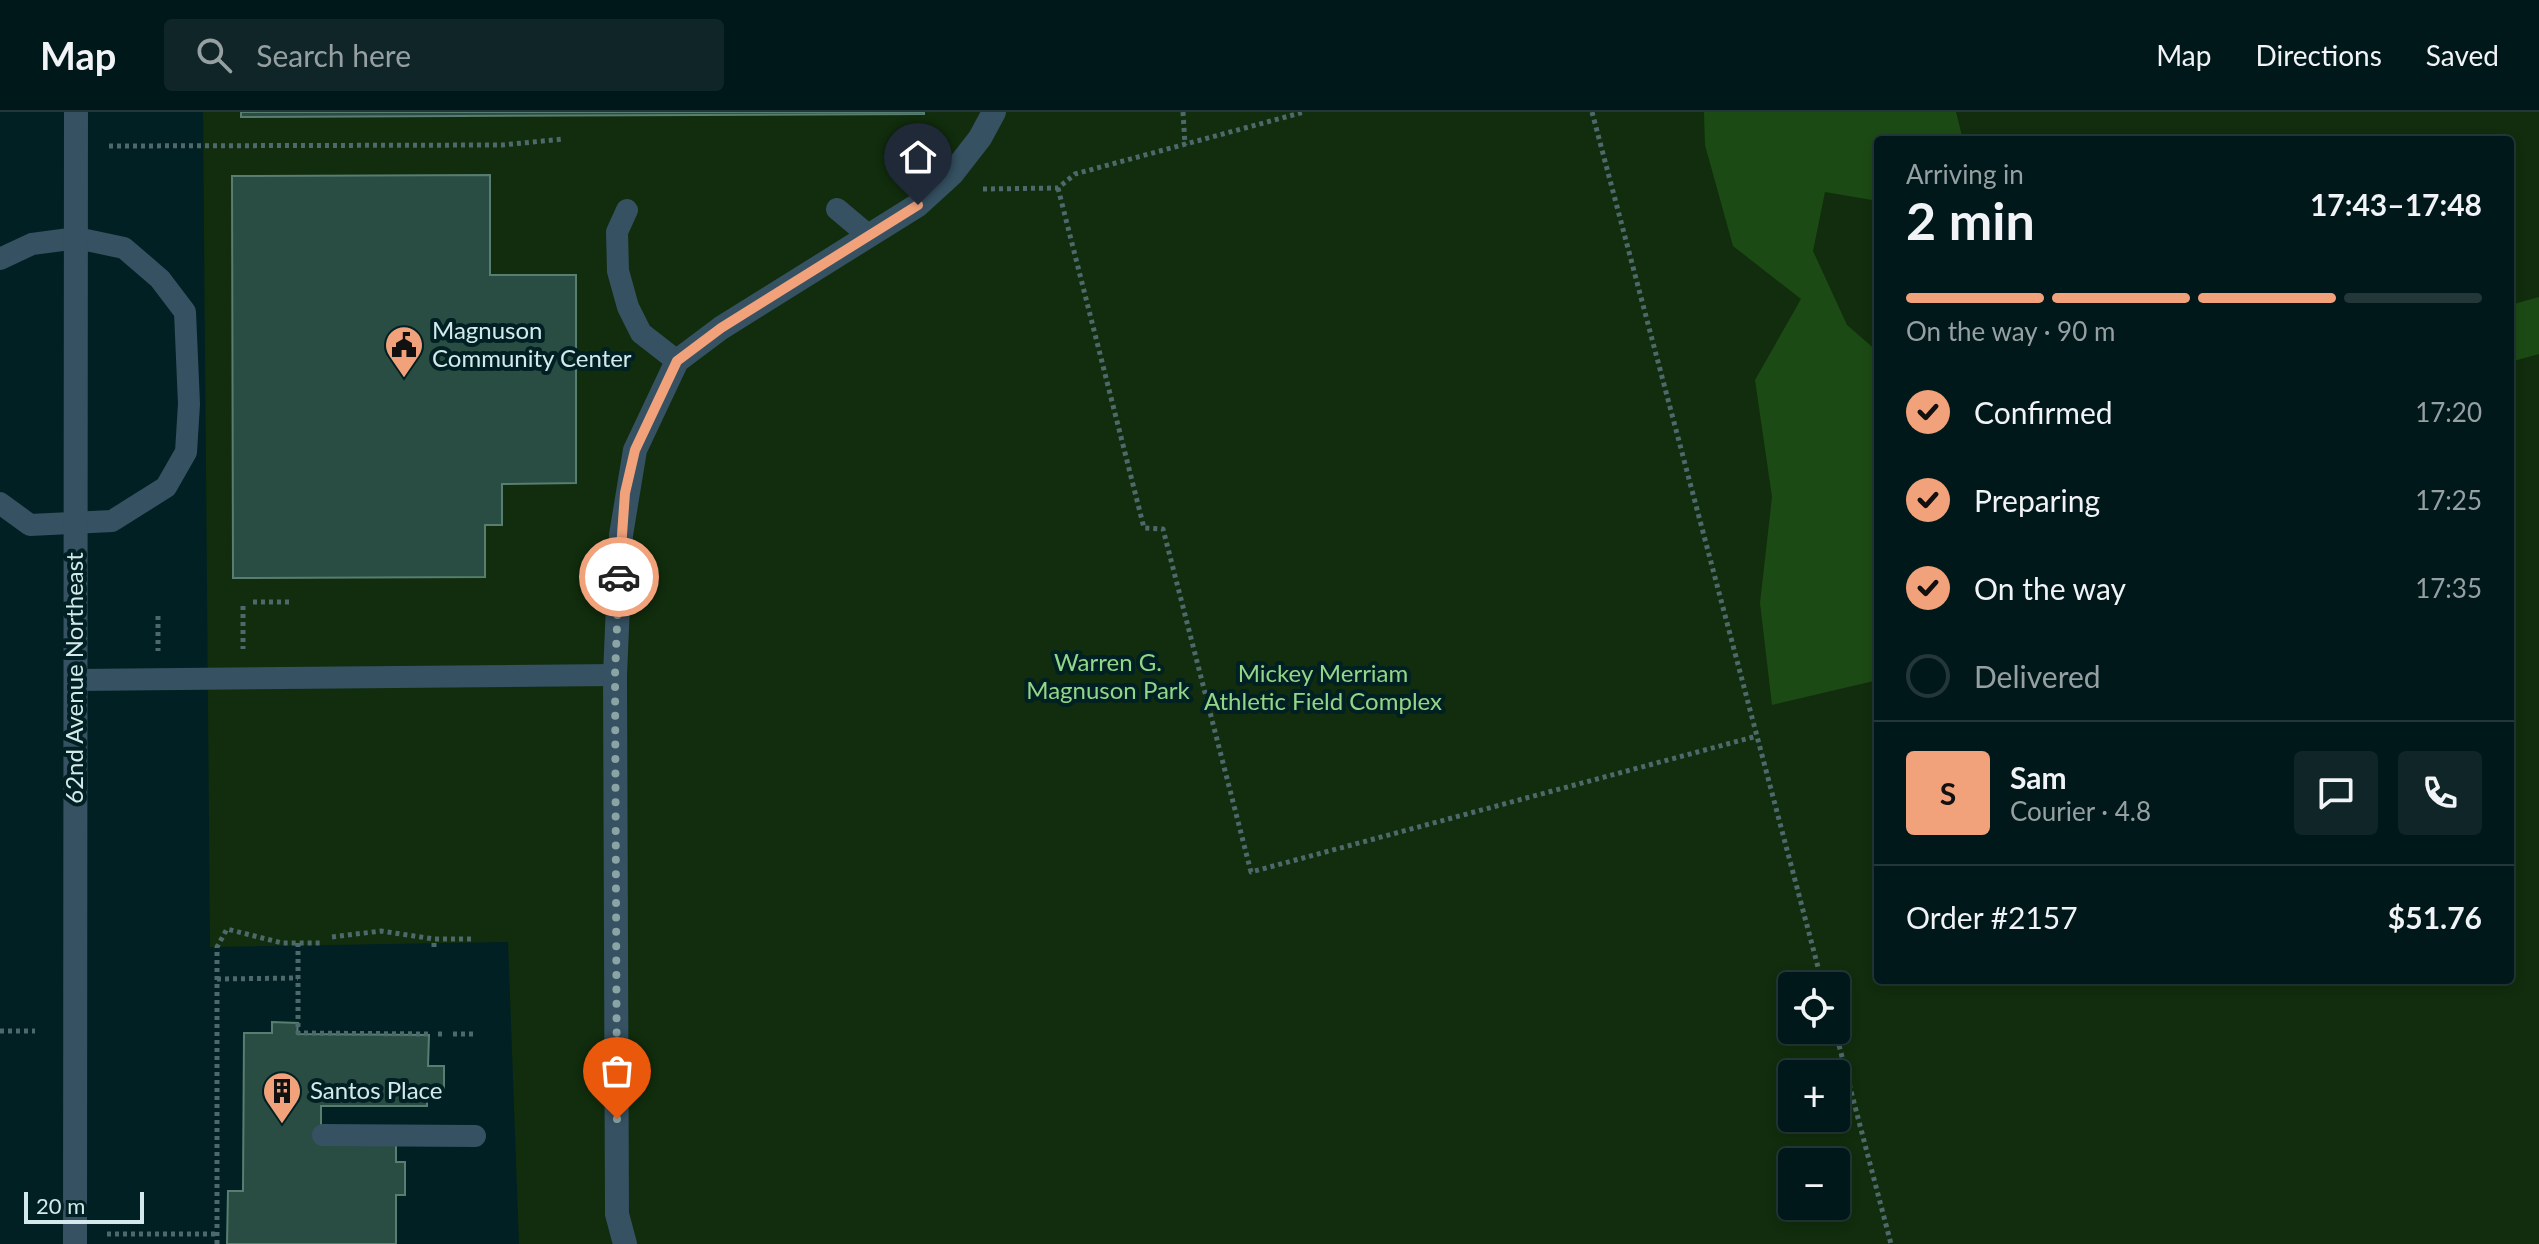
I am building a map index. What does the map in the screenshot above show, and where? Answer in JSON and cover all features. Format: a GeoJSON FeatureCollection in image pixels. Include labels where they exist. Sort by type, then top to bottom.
{"type":"FeatureCollection","features":[{"type":"Feature","properties":{"kind":"street","name":"62nd Avenue Northeast"},"geometry":{"type":"LineString","coordinates":[[75,1244],[76,112]]}},
{"type":"Feature","properties":{"kind":"street"},"geometry":{"type":"LineString","coordinates":[[625,1244],[617,1214],[615,675],[625,493],[635,450],[677,361],[721,328],[918,205],[952,174],[980,138],[994,112]]}},
{"type":"Feature","properties":{"kind":"lane"},"geometry":{"type":"LineString","coordinates":[[837,209],[869,236]]}},
{"type":"Feature","properties":{"kind":"lane"},"geometry":{"type":"LineString","coordinates":[[627,210],[617,232],[618,271],[628,307],[641,333],[677,361]]}},
{"type":"Feature","properties":{"kind":"lane"},"geometry":{"type":"LineString","coordinates":[[0,259],[32,244],[77,238],[124,248],[160,279],[185,312],[189,404],[186,452],[166,487],[112,521],[30,525],[0,503]]}},
{"type":"Feature","properties":{"kind":"lane"},"geometry":{"type":"LineString","coordinates":[[76,680],[615,675]]}},
{"type":"Feature","properties":{"kind":"lane"},"geometry":{"type":"LineString","coordinates":[[323,1135],[475,1136]]}},
{"type":"Feature","properties":{"kind":"path"},"geometry":{"type":"LineString","coordinates":[[1183,112],[1185,145]]}},
{"type":"Feature","properties":{"kind":"path"},"geometry":{"type":"LineString","coordinates":[[970,189],[1058,188],[1075,174],[1304,112]]}},
{"type":"Feature","properties":{"kind":"path"},"geometry":{"type":"LineString","coordinates":[[1592,112],[1819,972]]}},
{"type":"Feature","properties":{"kind":"path"},"geometry":{"type":"LineString","coordinates":[[109,146],[502,145],[564,139]]}},
{"type":"Feature","properties":{"kind":"path"},"geometry":{"type":"LineString","coordinates":[[1058,188],[1144,528],[1163,529],[1251,872],[1757,736]]}},
{"type":"Feature","properties":{"kind":"path"},"geometry":{"type":"LineString","coordinates":[[253,602],[290,602]]}},
{"type":"Feature","properties":{"kind":"path"},"geometry":{"type":"LineString","coordinates":[[243,606],[243,639]]}},
{"type":"Feature","properties":{"kind":"path"},"geometry":{"type":"LineString","coordinates":[[158,616],[158,648]]}},
{"type":"Feature","properties":{"kind":"path"},"geometry":{"type":"LineString","coordinates":[[217,1244],[217,947],[227,929],[282,943],[321,943]]}},
{"type":"Feature","properties":{"kind":"path"},"geometry":{"type":"LineString","coordinates":[[332,937],[381,931],[434,939],[471,939]]}},
{"type":"Feature","properties":{"kind":"path"},"geometry":{"type":"LineString","coordinates":[[298,943],[298,1033],[430,1034]]}},
{"type":"Feature","properties":{"kind":"path"},"geometry":{"type":"LineString","coordinates":[[217,979],[298,978]]}},
{"type":"Feature","properties":{"kind":"path"},"geometry":{"type":"LineString","coordinates":[[0,1031],[35,1031]]}},
{"type":"Feature","properties":{"kind":"path"},"geometry":{"type":"LineString","coordinates":[[438,1034],[473,1034]]}},
{"type":"Feature","properties":{"kind":"path"},"geometry":{"type":"LineString","coordinates":[[1839,1044],[1891,1244]]}},
{"type":"Feature","properties":{"kind":"path"},"geometry":{"type":"LineString","coordinates":[[107,1234],[217,1234]]}},
{"type":"Feature","properties":{"kind":"green space","name":"Warren G. Magnuson Park"},"geometry":{"type":"Polygon","coordinates":[[[203,112],[2539,112],[2539,1244],[519,1244],[508,942],[210,947],[203,112]]]}},
{"type":"Feature","properties":{"kind":"green space"},"geometry":{"type":"Polygon","coordinates":[[[1704,112],[1956,112],[1962,136],[1874,136],[1874,200],[1825,192],[1813,251],[1847,325],[1874,349],[1874,681],[1772,705],[1760,603],[1772,497],[1755,380],[1801,299],[1733,246],[1705,145],[1704,112]]]}},
{"type":"Feature","properties":{"kind":"green space"},"geometry":{"type":"Polygon","coordinates":[[[2539,297],[2539,354],[2514,361],[2514,304],[2539,297]]]}},
{"type":"Feature","properties":{"kind":"building"},"geometry":{"type":"Polygon","coordinates":[[[241,112],[924,112],[924,114],[241,117],[241,112]]]}},
{"type":"Feature","properties":{"kind":"building","name":"Magnuson Community Center"},"geometry":{"type":"Polygon","coordinates":[[[490,175],[490,275],[576,275],[576,483],[502,484],[502,525],[485,525],[485,577],[233,578],[232,176],[490,175]]]}},
{"type":"Feature","properties":{"kind":"building","name":"Santos Place"},"geometry":{"type":"Polygon","coordinates":[[[272,1022],[298,1023],[297,1034],[429,1035],[428,1066],[444,1066],[444,1090],[427,1090],[427,1106],[321,1106],[321,1144],[396,1145],[396,1162],[405,1162],[405,1195],[396,1195],[396,1244],[227,1244],[228,1191],[243,1191],[244,1033],[272,1033],[272,1022]]]}},
{"type":"Feature","properties":{"kind":"way so far"},"geometry":{"type":"LineString","coordinates":[[617,1119],[615,675],[619,577]]}},
{"type":"Feature","properties":{"kind":"place","name":"Magnuson Community Center"},"geometry":{"type":"Point","coordinates":[404,379]}},
{"type":"Feature","properties":{"kind":"place","name":"Santos Place"},"geometry":{"type":"Point","coordinates":[282,1125]}},
{"type":"Feature","properties":{"kind":"route"},"geometry":{"type":"LineString","coordinates":[[619,577],[625,493],[635,450],[654,404],[677,361],[721,328],[918,205]]}},
{"type":"Feature","properties":{"kind":"park label","name":"Mickey Merriam Athletic Field Complex"},"geometry":{"type":"Point","coordinates":[1323,688]}}]}
